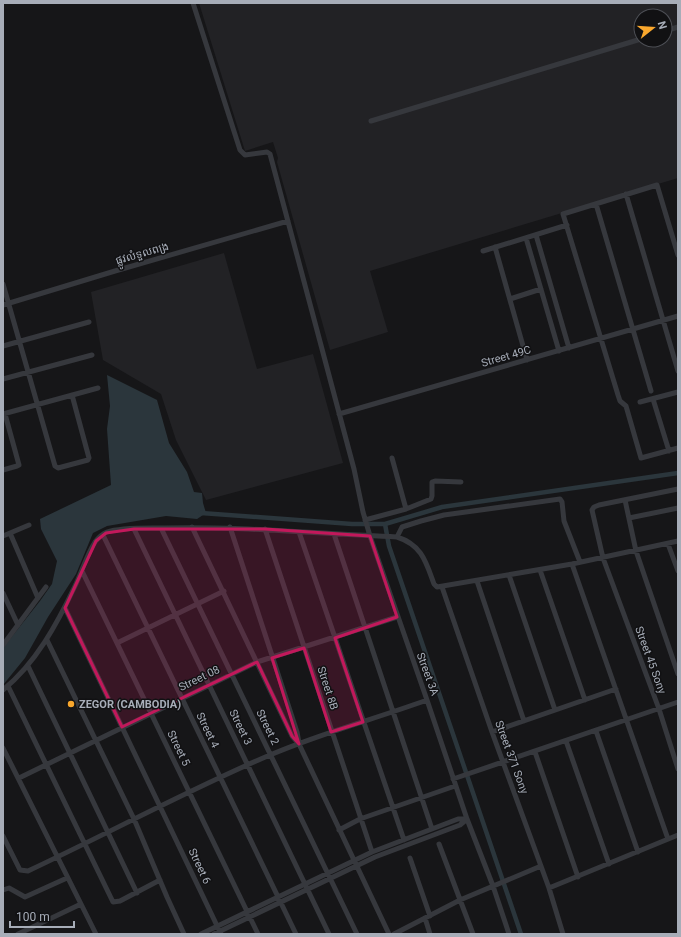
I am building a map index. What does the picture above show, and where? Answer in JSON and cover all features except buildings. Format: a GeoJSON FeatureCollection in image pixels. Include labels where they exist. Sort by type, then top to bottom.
{"type":"FeatureCollection","features":[{"type":"Feature","properties":{"kind":"street","name":"Street 3A"},"geometry":{"type":"LineString","coordinates":[[193,3],[238,147],[245,155],[269,153],[354,469],[367,527],[397,617],[456,778],[455,786],[466,819],[493,886],[509,934]]}},
{"type":"Feature","properties":{"kind":"street"},"geometry":{"type":"LineString","coordinates":[[371,121],[633,41]]}},
{"type":"Feature","properties":{"kind":"street"},"geometry":{"type":"LineString","coordinates":[[678,255],[657,185],[563,214],[618,395],[620,401],[626,406],[641,458],[678,448]]}},
{"type":"Feature","properties":{"kind":"street"},"geometry":{"type":"LineString","coordinates":[[626,194],[678,371]]}},
{"type":"Feature","properties":{"kind":"street"},"geometry":{"type":"LineString","coordinates":[[596,204],[651,391]]}},
{"type":"Feature","properties":{"kind":"street","name":"ផ្លូវលំទួលពង្រ"},"geometry":{"type":"LineString","coordinates":[[3,305],[288,221]]}},
{"type":"Feature","properties":{"kind":"street"},"geometry":{"type":"LineString","coordinates":[[483,251],[566,225]]}},
{"type":"Feature","properties":{"kind":"street"},"geometry":{"type":"LineString","coordinates":[[536,235],[569,348]]}},
{"type":"Feature","properties":{"kind":"street"},"geometry":{"type":"LineString","coordinates":[[526,238],[560,351]]}},
{"type":"Feature","properties":{"kind":"street"},"geometry":{"type":"LineString","coordinates":[[495,248],[527,360]]}},
{"type":"Feature","properties":{"kind":"street"},"geometry":{"type":"LineString","coordinates":[[510,299],[541,289],[550,282]]}},
{"type":"Feature","properties":{"kind":"street"},"geometry":{"type":"LineString","coordinates":[[3,284],[56,468],[88,460],[89,456],[72,395]]}},
{"type":"Feature","properties":{"kind":"street"},"geometry":{"type":"LineString","coordinates":[[541,289],[552,290]]}},
{"type":"Feature","properties":{"kind":"street","name":"Street 49C"},"geometry":{"type":"LineString","coordinates":[[339,414],[678,316]]}},
{"type":"Feature","properties":{"kind":"street"},"geometry":{"type":"LineString","coordinates":[[3,346],[90,322]]}},
{"type":"Feature","properties":{"kind":"street"},"geometry":{"type":"LineString","coordinates":[[3,379],[92,355]]}},
{"type":"Feature","properties":{"kind":"street"},"geometry":{"type":"LineString","coordinates":[[3,470],[17,466],[18,464],[4,414],[98,388]]}},
{"type":"Feature","properties":{"kind":"street"},"geometry":{"type":"LineString","coordinates":[[640,402],[678,392]]}},
{"type":"Feature","properties":{"kind":"street"},"geometry":{"type":"LineString","coordinates":[[653,399],[669,451]]}},
{"type":"Feature","properties":{"kind":"street"},"geometry":{"type":"LineString","coordinates":[[392,458],[406,509]]}},
{"type":"Feature","properties":{"kind":"street"},"geometry":{"type":"LineString","coordinates":[[365,520],[406,509],[431,499],[432,482],[461,482]]}},
{"type":"Feature","properties":{"kind":"street"},"geometry":{"type":"LineString","coordinates":[[678,489],[626,500],[636,551],[678,674]]}},
{"type":"Feature","properties":{"kind":"street"},"geometry":{"type":"LineString","coordinates":[[397,537],[402,527],[429,519],[560,500],[562,502],[564,521],[580,562]]}},
{"type":"Feature","properties":{"kind":"street","name":"Street 45 Sony"},"geometry":{"type":"LineString","coordinates":[[626,500],[599,505],[594,507],[592,510],[603,558],[659,709],[678,769]]}},
{"type":"Feature","properties":{"kind":"street"},"geometry":{"type":"LineString","coordinates":[[629,518],[678,508]]}},
{"type":"Feature","properties":{"kind":"street"},"geometry":{"type":"LineString","coordinates":[[3,536],[29,525]]}},
{"type":"Feature","properties":{"kind":"street"},"geometry":{"type":"LineString","coordinates":[[192,527],[224,591],[292,736],[299,744]]}},
{"type":"Feature","properties":{"kind":"street"},"geometry":{"type":"LineString","coordinates":[[230,527],[297,732],[299,744],[389,934]]}},
{"type":"Feature","properties":{"kind":"street"},"geometry":{"type":"LineString","coordinates":[[3,690],[28,666],[47,640],[65,608],[90,551],[96,541],[108,532],[134,529],[230,527],[397,537],[406,540],[415,546],[420,552],[434,584],[437,587],[572,564],[678,541]]}},
{"type":"Feature","properties":{"kind":"street","name":"Street 2"},"geometry":{"type":"LineString","coordinates":[[161,528],[358,934]]}},
{"type":"Feature","properties":{"kind":"street","name":"Street 3"},"geometry":{"type":"LineString","coordinates":[[134,529],[329,934]]}},
{"type":"Feature","properties":{"kind":"street","name":"Street 8B"},"geometry":{"type":"LineString","coordinates":[[265,529],[372,852]]}},
{"type":"Feature","properties":{"kind":"street"},"geometry":{"type":"LineString","coordinates":[[299,532],[393,808],[401,841],[401,847]]}},
{"type":"Feature","properties":{"kind":"street"},"geometry":{"type":"LineString","coordinates":[[10,533],[38,598]]}},
{"type":"Feature","properties":{"kind":"street"},"geometry":{"type":"LineString","coordinates":[[334,534],[422,798],[430,830],[430,836]]}},
{"type":"Feature","properties":{"kind":"street","name":"Street 4"},"geometry":{"type":"LineString","coordinates":[[102,535],[296,934]]}},
{"type":"Feature","properties":{"kind":"street"},"geometry":{"type":"LineString","coordinates":[[668,544],[678,571]]}},
{"type":"Feature","properties":{"kind":"street"},"geometry":{"type":"LineString","coordinates":[[572,564],[668,839]]}},
{"type":"Feature","properties":{"kind":"street"},"geometry":{"type":"LineString","coordinates":[[540,570],[585,700]]}},
{"type":"Feature","properties":{"kind":"street","name":"Street 5"},"geometry":{"type":"LineString","coordinates":[[82,571],[258,934]]}},
{"type":"Feature","properties":{"kind":"street"},"geometry":{"type":"LineString","coordinates":[[509,575],[555,710]]}},
{"type":"Feature","properties":{"kind":"street"},"geometry":{"type":"LineString","coordinates":[[477,581],[524,721]]}},
{"type":"Feature","properties":{"kind":"street"},"geometry":{"type":"LineString","coordinates":[[3,644],[46,587]]}},
{"type":"Feature","properties":{"kind":"street","name":"Street 371 Sony"},"geometry":{"type":"LineString","coordinates":[[442,587],[492,732],[549,888],[563,934]]}},
{"type":"Feature","properties":{"kind":"street"},"geometry":{"type":"LineString","coordinates":[[117,643],[224,591]]}},
{"type":"Feature","properties":{"kind":"street"},"geometry":{"type":"LineString","coordinates":[[3,593],[18,625]]}},
{"type":"Feature","properties":{"kind":"street","name":"Street 6"},"geometry":{"type":"LineString","coordinates":[[65,608],[161,806],[220,933]]}},
{"type":"Feature","properties":{"kind":"street","name":"Street 08"},"geometry":{"type":"LineString","coordinates":[[19,778],[257,662],[336,638],[397,617]]}},
{"type":"Feature","properties":{"kind":"street"},"geometry":{"type":"LineString","coordinates":[[47,640],[134,819],[184,934]]}},
{"type":"Feature","properties":{"kind":"street"},"geometry":{"type":"LineString","coordinates":[[28,666],[137,893]]}},
{"type":"Feature","properties":{"kind":"street"},"geometry":{"type":"LineString","coordinates":[[8,686],[113,902],[120,901],[160,880]]}},
{"type":"Feature","properties":{"kind":"street"},"geometry":{"type":"LineString","coordinates":[[492,732],[616,689]]}},
{"type":"Feature","properties":{"kind":"street"},"geometry":{"type":"LineString","coordinates":[[3,836],[22,871],[28,871],[189,792],[271,755],[332,732],[427,700]]}},
{"type":"Feature","properties":{"kind":"street"},"geometry":{"type":"LineString","coordinates":[[456,778],[678,702]]}},
{"type":"Feature","properties":{"kind":"street"},"geometry":{"type":"LineString","coordinates":[[596,731],[638,852]]}},
{"type":"Feature","properties":{"kind":"street"},"geometry":{"type":"LineString","coordinates":[[566,741],[609,864]]}},
{"type":"Feature","properties":{"kind":"street"},"geometry":{"type":"LineString","coordinates":[[3,748],[96,934]]}},
{"type":"Feature","properties":{"kind":"street"},"geometry":{"type":"LineString","coordinates":[[535,752],[578,877]]}},
{"type":"Feature","properties":{"kind":"street"},"geometry":{"type":"LineString","coordinates":[[339,830],[360,819],[455,786]]}},
{"type":"Feature","properties":{"kind":"street"},"geometry":{"type":"LineString","coordinates":[[214,934],[220,933],[248,915],[401,841],[458,819],[466,819]]}},
{"type":"Feature","properties":{"kind":"street"},"geometry":{"type":"LineString","coordinates":[[355,863],[372,852],[401,847],[460,825],[466,819]]}},
{"type":"Feature","properties":{"kind":"street"},"geometry":{"type":"LineString","coordinates":[[549,888],[678,835]]}},
{"type":"Feature","properties":{"kind":"street"},"geometry":{"type":"LineString","coordinates":[[439,844],[473,934]]}},
{"type":"Feature","properties":{"kind":"street"},"geometry":{"type":"LineString","coordinates":[[410,858],[427,917],[430,934]]}},
{"type":"Feature","properties":{"kind":"street"},"geometry":{"type":"LineString","coordinates":[[394,934],[460,900],[541,866]]}},
{"type":"Feature","properties":{"kind":"street"},"geometry":{"type":"LineString","coordinates":[[3,890],[9,888],[25,897],[67,878]]}},
{"type":"Feature","properties":{"kind":"street"},"geometry":{"type":"LineString","coordinates":[[18,934],[81,904]]}},
{"type":"Feature","properties":{"kind":"street"},"geometry":{"type":"LineString","coordinates":[[201,934],[217,925],[248,915]]}},
{"type":"Feature","properties":{"kind":"highlighted area"},"geometry":{"type":"Polygon","coordinates":[[[134,529],[265,529],[370,536],[397,617],[335,638],[363,722],[331,732],[304,648],[272,658],[299,744],[292,736],[257,662],[122,727],[65,608],[96,541],[106,533],[134,529]]]}},
{"type":"Feature","properties":{"kind":"shaded area"},"geometry":{"type":"Polygon","coordinates":[[[199,3],[678,3],[678,178],[370,271],[388,332],[330,350],[277,162],[278,158],[273,142],[245,151],[199,3]]]}},
{"type":"Feature","properties":{"kind":"shaded area"},"geometry":{"type":"Polygon","coordinates":[[[224,253],[257,369],[313,354],[343,463],[206,500],[176,440],[161,394],[103,360],[91,292],[224,253]]]}},
{"type":"Feature","properties":{"kind":"shaded area"},"geometry":{"type":"Polygon","coordinates":[[[107,375],[157,400],[169,443],[187,472],[194,492],[202,493],[206,513],[197,519],[166,516],[107,526],[93,533],[76,574],[48,617],[25,658],[3,685],[3,648],[52,584],[57,561],[41,529],[40,519],[111,485],[107,429],[110,406],[107,375]]]}},
{"type":"Feature","properties":{"kind":"waterway"},"geometry":{"type":"LineString","coordinates":[[201,513],[352,524],[385,524],[442,507],[678,473]]}},
{"type":"Feature","properties":{"kind":"waterway"},"geometry":{"type":"LineString","coordinates":[[385,524],[389,546],[521,934]]}},
{"type":"Feature","properties":{"kind":"place","name":"ZEGOR (CAMBODIA)"},"geometry":{"type":"Point","coordinates":[71,704]}}]}
